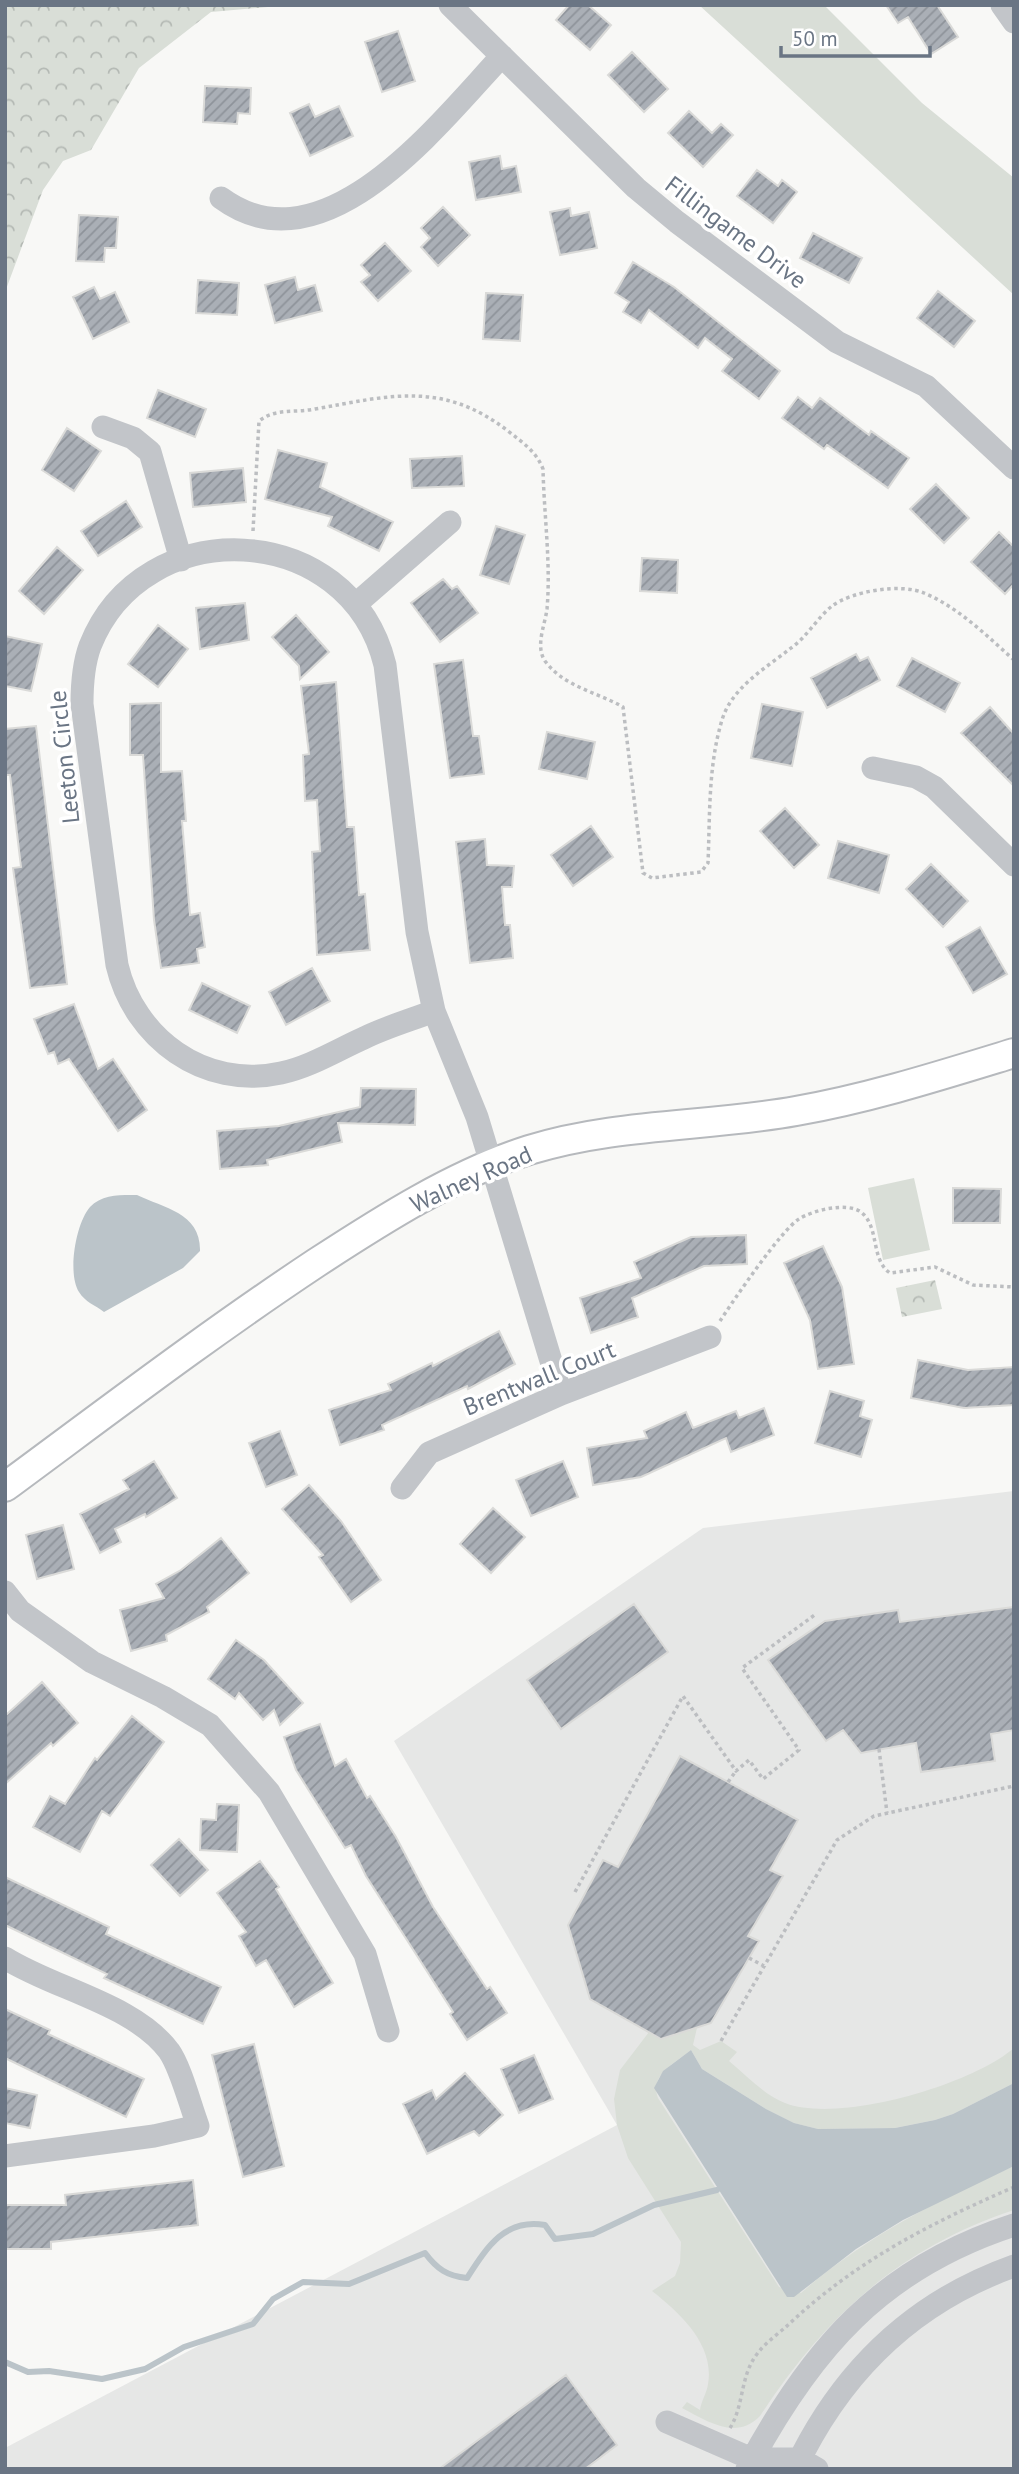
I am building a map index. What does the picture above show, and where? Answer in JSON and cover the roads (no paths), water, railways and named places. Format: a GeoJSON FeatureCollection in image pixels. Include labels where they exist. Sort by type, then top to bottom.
{"type":"FeatureCollection","features":[{"type":"Feature","properties":{"kind":"main road","name":"Walney Road"},"geometry":{"type":"LineString","coordinates":[[5,1487],[232,1319],[403,1209],[492,1165],[529,1151],[592,1136],[806,1109],[877,1093],[1014,1053]]}},
{"type":"Feature","properties":{"kind":"street","name":"Fillingame Drive"},"geometry":{"type":"LineString","coordinates":[[450,5],[636,188],[677,222],[837,342],[926,386],[1014,468]]}},
{"type":"Feature","properties":{"kind":"street"},"geometry":{"type":"LineString","coordinates":[[1002,5],[1014,22]]}},
{"type":"Feature","properties":{"kind":"street"},"geometry":{"type":"LineString","coordinates":[[221,198],[237,210],[257,218],[278,220],[308,215],[355,196],[390,172],[502,56]]}},
{"type":"Feature","properties":{"kind":"street"},"geometry":{"type":"LineString","coordinates":[[103,427],[133,438],[150,452],[181,560]]}},
{"type":"Feature","properties":{"kind":"street"},"geometry":{"type":"LineString","coordinates":[[356,604],[450,522]]}},
{"type":"Feature","properties":{"kind":"street","name":"Leeton Circle"},"geometry":{"type":"LineString","coordinates":[[434,1011],[366,1037],[302,1068],[256,1076],[234,1075],[192,1062],[156,1038],[130,1004],[117,965],[82,704],[83,676],[90,647],[113,607],[154,572],[181,560],[229,551],[263,552],[289,557],[334,581],[356,604],[377,637],[385,665],[416,932],[434,1011],[477,1117],[561,1394]]}},
{"type":"Feature","properties":{"kind":"street"},"geometry":{"type":"LineString","coordinates":[[873,768],[916,777],[934,787],[1014,865]]}},
{"type":"Feature","properties":{"kind":"street","name":"Brentwall Court"},"geometry":{"type":"LineString","coordinates":[[402,1488],[429,1453],[561,1394],[710,1337]]}},
{"type":"Feature","properties":{"kind":"street"},"geometry":{"type":"LineString","coordinates":[[5,1592],[20,1611],[92,1662],[210,1725],[269,1792],[365,1954],[388,2031]]}},
{"type":"Feature","properties":{"kind":"street"},"geometry":{"type":"LineString","coordinates":[[5,1958],[115,2010],[148,2029],[170,2052],[198,2126],[154,2136],[5,2156]]}},
{"type":"Feature","properties":{"kind":"street"},"geometry":{"type":"LineString","coordinates":[[754,2465],[779,2411],[811,2364],[871,2302],[921,2265],[975,2238],[1014,2225]]}},
{"type":"Feature","properties":{"kind":"street"},"geometry":{"type":"LineString","coordinates":[[667,2422],[754,2465],[804,2465],[839,2393],[861,2365],[898,2329],[934,2303],[981,2277],[1014,2266]]}},
{"type":"Feature","properties":{"kind":"waterway"},"geometry":{"type":"LineString","coordinates":[[5,2362],[28,2372],[49,2371],[102,2379],[145,2369],[184,2347],[253,2324],[273,2299],[303,2282],[349,2284],[425,2253],[443,2271],[467,2278],[490,2246],[499,2237],[519,2226],[545,2225],[555,2239],[593,2234],[654,2205],[717,2190]]}}]}
